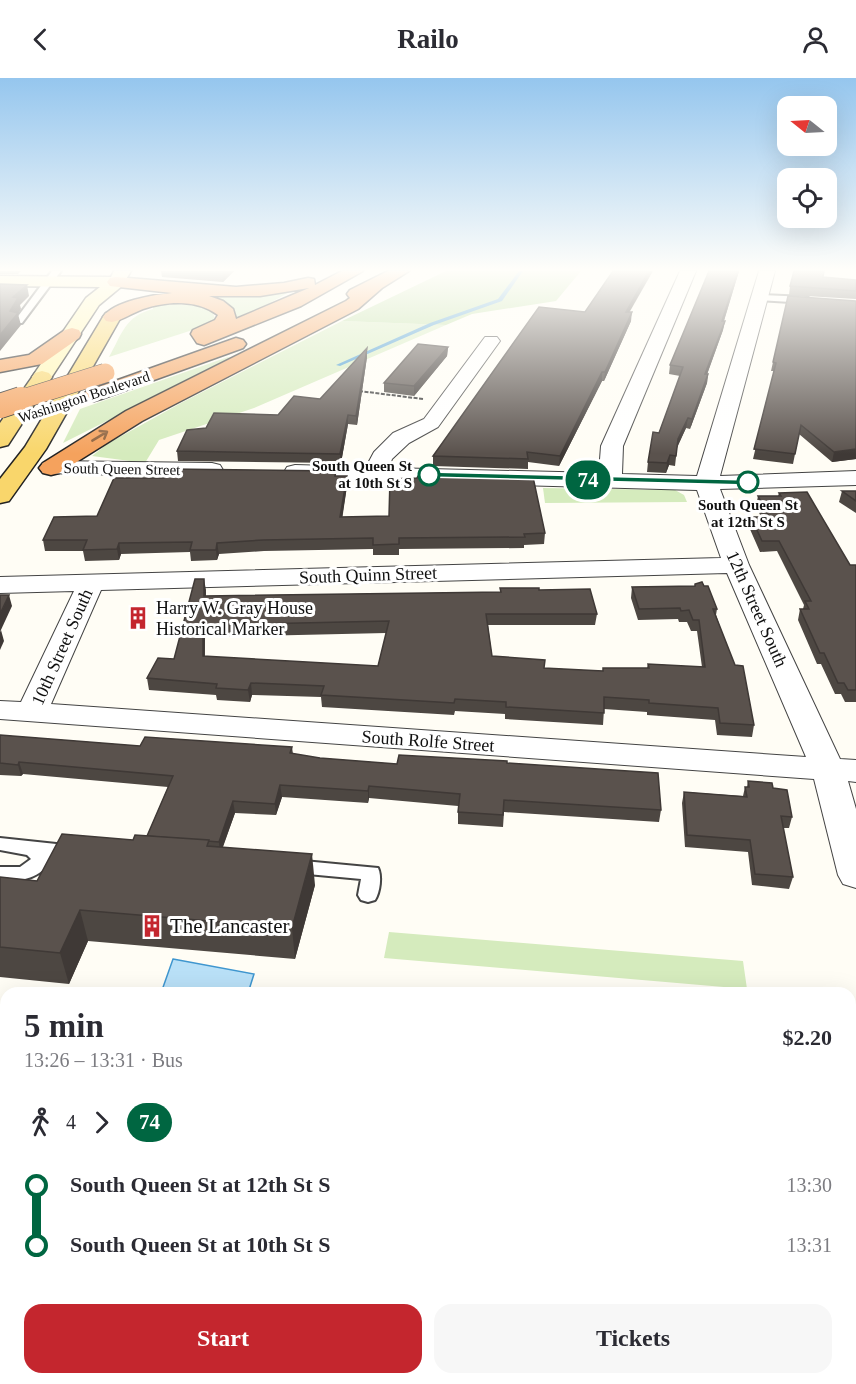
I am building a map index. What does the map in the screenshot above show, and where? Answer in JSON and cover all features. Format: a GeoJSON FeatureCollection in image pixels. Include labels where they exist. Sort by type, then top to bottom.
{"type":"FeatureCollection","features":[{"type":"Feature","properties":{"kind":"highway"},"geometry":{"type":"LineString","coordinates":[[183,340],[203,332]]}},
{"type":"Feature","properties":{"kind":"highway","name":"Washington Boulevard"},"geometry":{"type":"LineString","coordinates":[[0,406],[105,373],[219,332]]}},
{"type":"Feature","properties":{"kind":"highway","name":"Washington Boulevard"},"geometry":{"type":"LineString","coordinates":[[0,425],[94,395],[267,332]]}},
{"type":"Feature","properties":{"kind":"highway"},"geometry":{"type":"LineString","coordinates":[[51,468],[134,416],[301,332]]}},
{"type":"Feature","properties":{"kind":"highway"},"geometry":{"type":"LineString","coordinates":[[0,366],[24,363],[39,358],[72,334]]}},
{"type":"Feature","properties":{"kind":"highway"},"geometry":{"type":"LineString","coordinates":[[105,373],[125,364]]}},
{"type":"Feature","properties":{"kind":"highway"},"geometry":{"type":"LineString","coordinates":[[0,374],[42,377]]}},
{"type":"Feature","properties":{"kind":"main road"},"geometry":{"type":"LineString","coordinates":[[0,496],[10,471],[35,449],[103,332]]}},
{"type":"Feature","properties":{"kind":"main road"},"geometry":{"type":"LineString","coordinates":[[0,440],[72,334]]}},
{"type":"Feature","properties":{"kind":"main road"},"geometry":{"type":"LineString","coordinates":[[0,510],[51,468]]}},
{"type":"Feature","properties":{"kind":"main road","name":"South Queen Street"},"geometry":{"type":"LineString","coordinates":[[10,471],[51,468]]}},
{"type":"Feature","properties":{"kind":"street"},"geometry":{"type":"LineString","coordinates":[[610,480],[612,446],[662,332]]}},
{"type":"Feature","properties":{"kind":"street"},"geometry":{"type":"LineString","coordinates":[[706,483],[750,332]]}},
{"type":"Feature","properties":{"kind":"street"},"geometry":{"type":"LineString","coordinates":[[375,473],[382,458],[401,438],[431,423],[491,341]]}},
{"type":"Feature","properties":{"kind":"street","name":"South Queen Street"},"geometry":{"type":"LineString","coordinates":[[51,468],[236,470]]}},
{"type":"Feature","properties":{"kind":"street"},"geometry":{"type":"LineString","coordinates":[[271,471],[706,483],[856,478]]}},
{"type":"Feature","properties":{"kind":"street","name":"12th Street South"},"geometry":{"type":"LineString","coordinates":[[706,483],[736,565],[843,771],[856,875]]}},
{"type":"Feature","properties":{"kind":"street","name":"South Quinn Street"},"geometry":{"type":"LineString","coordinates":[[0,585],[736,565]]}},
{"type":"Feature","properties":{"kind":"street","name":"10th Street South"},"geometry":{"type":"LineString","coordinates":[[33,712],[91,582]]}},
{"type":"Feature","properties":{"kind":"street","name":"South Rolfe Street"},"geometry":{"type":"LineString","coordinates":[[0,710],[843,771]]}},
{"type":"Feature","properties":{"kind":"lane"},"geometry":{"type":"LineString","coordinates":[[0,844],[92,853]]}},
{"type":"Feature","properties":{"kind":"lane"},"geometry":{"type":"LineString","coordinates":[[0,874],[21,875],[35,869],[42,858],[33,849]]}},
{"type":"Feature","properties":{"kind":"lane"},"geometry":{"type":"LineString","coordinates":[[278,866],[371,873],[369,895]]}},
{"type":"Feature","properties":{"kind":"path"},"geometry":{"type":"LineString","coordinates":[[351,390],[433,400]]}},
{"type":"Feature","properties":{"kind":"green space"},"geometry":{"type":"Polygon","coordinates":[[[122,332],[187,332],[109,357],[122,332]]]}},
{"type":"Feature","properties":{"kind":"green space"},"geometry":{"type":"Polygon","coordinates":[[[321,332],[430,332],[254,408],[159,440],[145,463],[92,456],[107,444],[181,403],[321,332]]]}},
{"type":"Feature","properties":{"kind":"green space"},"geometry":{"type":"Polygon","coordinates":[[[228,357],[232,358],[63,443],[80,409],[228,357]]]}},
{"type":"Feature","properties":{"kind":"green space"},"geometry":{"type":"Polygon","coordinates":[[[543,488],[675,490],[684,495],[687,502],[545,503],[543,488]]]}},
{"type":"Feature","properties":{"kind":"green space"},"geometry":{"type":"Polygon","coordinates":[[[389,932],[743,961],[747,987],[724,987],[384,958],[389,932]]]}},
{"type":"Feature","properties":{"kind":"water"},"geometry":{"type":"Polygon","coordinates":[[[173,959],[254,974],[250,987],[163,987],[173,959]]]}},
{"type":"Feature","properties":{"kind":"building"},"geometry":{"type":"Polygon","coordinates":[[[521,332],[623,332],[605,372],[602,372],[560,456],[527,452],[528,459],[433,456],[521,332]]]}},
{"type":"Feature","properties":{"kind":"building"},"geometry":{"type":"Polygon","coordinates":[[[684,332],[721,332],[705,374],[708,374],[692,419],[688,418],[678,439],[676,456],[670,455],[667,463],[648,462],[653,432],[659,433],[683,367],[670,365],[684,332]]]}},
{"type":"Feature","properties":{"kind":"building"},"geometry":{"type":"Polygon","coordinates":[[[780,332],[856,332],[856,449],[834,452],[801,425],[795,454],[754,449],[776,363],[773,362],[780,332]]]}},
{"type":"Feature","properties":{"kind":"building"},"geometry":{"type":"Polygon","coordinates":[[[418,344],[448,347],[414,386],[384,383],[418,344]]]}},
{"type":"Feature","properties":{"kind":"building"},"geometry":{"type":"Polygon","coordinates":[[[367,348],[356,416],[348,415],[340,454],[177,451],[187,430],[206,428],[214,413],[278,415],[294,396],[320,399],[367,348]]]}},
{"type":"Feature","properties":{"kind":"building"},"geometry":{"type":"Polygon","coordinates":[[[168,469],[336,471],[335,476],[347,476],[340,517],[389,516],[390,479],[417,478],[420,473],[533,477],[545,533],[524,534],[525,537],[399,538],[399,544],[373,545],[373,538],[263,540],[217,543],[216,550],[190,550],[192,542],[119,543],[117,549],[83,550],[87,540],[43,540],[54,517],[97,516],[114,478],[164,478],[168,469]]]}},
{"type":"Feature","properties":{"kind":"building"},"geometry":{"type":"Polygon","coordinates":[[[842,491],[856,491],[856,501],[842,491]]]}},
{"type":"Feature","properties":{"kind":"building"},"geometry":{"type":"Polygon","coordinates":[[[807,492],[850,565],[856,565],[856,690],[848,690],[844,683],[838,683],[824,653],[820,653],[800,609],[809,609],[805,601],[811,601],[779,541],[762,541],[751,517],[769,517],[758,496],[781,496],[779,493],[807,492]]]}},
{"type":"Feature","properties":{"kind":"building"},"geometry":{"type":"Polygon","coordinates":[[[195,579],[204,579],[204,596],[501,592],[500,588],[590,589],[597,614],[486,614],[492,656],[545,660],[544,668],[603,671],[603,668],[649,668],[648,664],[705,667],[699,620],[693,620],[689,610],[681,611],[680,608],[639,609],[632,587],[695,586],[702,582],[704,586],[708,586],[717,609],[713,609],[735,665],[743,666],[754,725],[720,723],[718,708],[649,703],[649,700],[604,697],[604,713],[506,707],[506,702],[455,699],[454,703],[321,695],[324,686],[251,683],[248,690],[216,688],[217,684],[147,678],[158,658],[174,659],[195,579]],[[389,621],[203,625],[203,656],[378,666],[389,621]]]}},
{"type":"Feature","properties":{"kind":"building"},"geometry":{"type":"Polygon","coordinates":[[[0,595],[9,595],[0,614],[0,595]]]}},
{"type":"Feature","properties":{"kind":"building"},"geometry":{"type":"Polygon","coordinates":[[[0,735],[140,746],[145,737],[292,747],[290,753],[320,758],[397,764],[399,755],[658,773],[661,810],[504,800],[503,815],[458,812],[460,794],[369,786],[368,791],[280,785],[275,804],[233,801],[219,842],[147,836],[173,776],[19,762],[18,765],[0,763],[0,735]]]}},
{"type":"Feature","properties":{"kind":"building"},"geometry":{"type":"Polygon","coordinates":[[[748,781],[772,783],[773,788],[787,790],[792,817],[781,816],[793,877],[755,874],[750,840],[687,835],[684,792],[747,797],[745,787],[749,787],[748,781]]]}},
{"type":"Feature","properties":{"kind":"building"},"geometry":{"type":"Polygon","coordinates":[[[62,834],[133,840],[135,835],[209,840],[207,846],[312,854],[292,928],[80,910],[60,953],[0,947],[0,877],[37,881],[62,834]]]}},
{"type":"Feature","properties":{"kind":"waterway"},"geometry":{"type":"LineString","coordinates":[[338,365],[414,332]]}},
{"type":"Feature","properties":{"kind":"bus line","name":"74"},"geometry":{"type":"LineString","coordinates":[[429,475],[706,483],[748,482]]}},
{"type":"Feature","properties":{"kind":"place","name":"South Queen St at 10th St S"},"geometry":{"type":"Point","coordinates":[429,475]}},
{"type":"Feature","properties":{"kind":"place","name":"South Queen St at 12th St S"},"geometry":{"type":"Point","coordinates":[748,482]}},
{"type":"Feature","properties":{"kind":"place","name":"Harry W. Gray House Historical Marker"},"geometry":{"type":"Point","coordinates":[138,618]}},
{"type":"Feature","properties":{"kind":"place","name":"The Lancaster"},"geometry":{"type":"Point","coordinates":[152,926]}}]}
